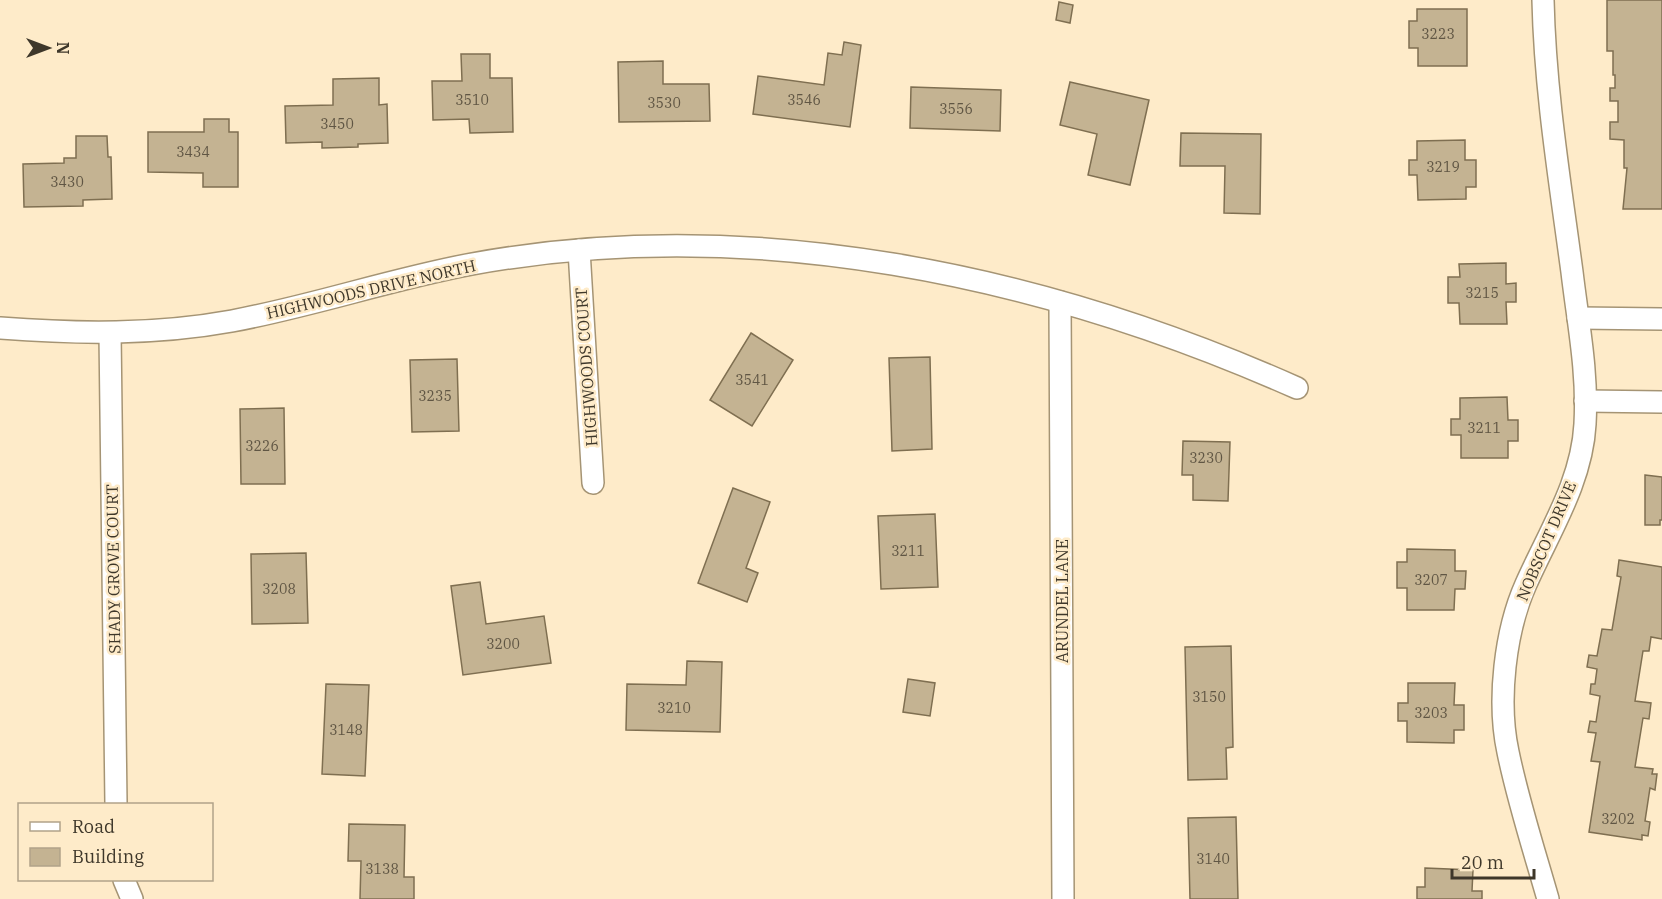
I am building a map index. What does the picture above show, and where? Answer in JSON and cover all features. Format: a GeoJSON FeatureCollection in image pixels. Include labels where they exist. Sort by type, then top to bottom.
{"type":"FeatureCollection","features":[{"type":"Feature","properties":{"kind":"street","name":"NOBSCOT DRIVE"},"geometry":{"type":"LineString","coordinates":[[1544,0],[1551,116],[1584,350],[1585,425],[1578,464],[1561,514],[1537,561],[1513,622],[1504,674],[1504,726],[1508,752],[1548,899]]}},
{"type":"Feature","properties":{"kind":"street","name":"HIGHWOODS DRIVE NORTH"},"geometry":{"type":"LineString","coordinates":[[0,328],[110,333],[167,330],[230,321],[409,277],[473,264],[579,250],[694,246],[812,253],[863,259],[962,278],[1060,302],[1167,336],[1297,388]]}},
{"type":"Feature","properties":{"kind":"street","name":"HIGHWOODS COURT"},"geometry":{"type":"LineString","coordinates":[[579,250],[593,483]]}},
{"type":"Feature","properties":{"kind":"street","name":"ARUNDEL LANE"},"geometry":{"type":"LineString","coordinates":[[1060,302],[1063,899]]}},
{"type":"Feature","properties":{"kind":"street"},"geometry":{"type":"LineString","coordinates":[[1578,318],[1662,319]]}},
{"type":"Feature","properties":{"kind":"street","name":"SHADY GROVE COURT"},"geometry":{"type":"LineString","coordinates":[[110,333],[116,803]]}},
{"type":"Feature","properties":{"kind":"street"},"geometry":{"type":"LineString","coordinates":[[1585,401],[1662,402]]}},
{"type":"Feature","properties":{"kind":"street"},"geometry":{"type":"LineString","coordinates":[[125,881],[132,899]]}},
{"type":"Feature","properties":{"kind":"building"},"geometry":{"type":"Polygon","coordinates":[[[1607,0],[1662,0],[1662,209],[1623,209],[1627,168],[1624,168],[1624,140],[1610,139],[1610,122],[1618,122],[1618,101],[1610,101],[1610,88],[1615,88],[1615,75],[1613,75],[1613,51],[1607,51],[1607,0]]]}},
{"type":"Feature","properties":{"kind":"building"},"geometry":{"type":"Polygon","coordinates":[[[1059,2],[1073,5],[1070,23],[1056,20],[1059,2]]]}},
{"type":"Feature","properties":{"kind":"building"},"geometry":{"type":"Polygon","coordinates":[[[1417,9],[1467,9],[1467,66],[1418,66],[1418,48],[1409,48],[1409,21],[1417,21],[1417,9]]]}},
{"type":"Feature","properties":{"kind":"building"},"geometry":{"type":"Polygon","coordinates":[[[844,42],[861,45],[850,127],[753,114],[758,76],[824,85],[828,53],[842,55],[844,42]]]}},
{"type":"Feature","properties":{"kind":"building"},"geometry":{"type":"Polygon","coordinates":[[[461,54],[490,54],[490,78],[512,78],[513,132],[470,133],[469,119],[433,120],[432,81],[462,81],[461,54]]]}},
{"type":"Feature","properties":{"kind":"building"},"geometry":{"type":"Polygon","coordinates":[[[663,61],[663,84],[709,84],[710,121],[619,122],[618,62],[663,61]]]}},
{"type":"Feature","properties":{"kind":"building"},"geometry":{"type":"Polygon","coordinates":[[[379,78],[379,105],[387,104],[388,143],[322,148],[322,142],[286,143],[285,106],[333,105],[333,79],[379,78]]]}},
{"type":"Feature","properties":{"kind":"building"},"geometry":{"type":"Polygon","coordinates":[[[1070,82],[1149,100],[1130,185],[1088,175],[1097,134],[1060,125],[1070,82]]]}},
{"type":"Feature","properties":{"kind":"building"},"geometry":{"type":"Polygon","coordinates":[[[911,87],[1001,90],[1000,131],[910,128],[911,87]]]}},
{"type":"Feature","properties":{"kind":"building"},"geometry":{"type":"Polygon","coordinates":[[[204,119],[229,119],[229,132],[238,132],[238,187],[203,187],[203,173],[148,172],[148,132],[204,132],[204,119]]]}},
{"type":"Feature","properties":{"kind":"building"},"geometry":{"type":"Polygon","coordinates":[[[1181,133],[1261,134],[1260,214],[1224,213],[1225,166],[1180,166],[1181,133]]]}},
{"type":"Feature","properties":{"kind":"building"},"geometry":{"type":"Polygon","coordinates":[[[76,136],[107,136],[108,157],[111,157],[112,199],[83,200],[83,206],[24,207],[23,164],[64,163],[64,158],[76,158],[76,136]]]}},
{"type":"Feature","properties":{"kind":"building"},"geometry":{"type":"Polygon","coordinates":[[[1465,140],[1465,160],[1476,160],[1476,187],[1466,187],[1466,199],[1418,200],[1417,175],[1409,175],[1409,160],[1417,160],[1417,141],[1465,140]]]}},
{"type":"Feature","properties":{"kind":"building"},"geometry":{"type":"Polygon","coordinates":[[[1506,263],[1506,284],[1516,283],[1516,302],[1506,302],[1507,324],[1460,324],[1459,303],[1448,303],[1448,277],[1460,277],[1459,264],[1506,263]]]}},
{"type":"Feature","properties":{"kind":"building"},"geometry":{"type":"Polygon","coordinates":[[[751,333],[793,360],[752,426],[710,400],[751,333]]]}},
{"type":"Feature","properties":{"kind":"building"},"geometry":{"type":"Polygon","coordinates":[[[930,357],[932,449],[892,451],[889,358],[930,357]]]}},
{"type":"Feature","properties":{"kind":"building"},"geometry":{"type":"Polygon","coordinates":[[[457,359],[459,431],[412,432],[410,360],[457,359]]]}},
{"type":"Feature","properties":{"kind":"building"},"geometry":{"type":"Polygon","coordinates":[[[1507,397],[1508,420],[1518,420],[1518,441],[1508,441],[1508,458],[1461,458],[1461,435],[1451,435],[1451,419],[1460,419],[1460,398],[1507,397]]]}},
{"type":"Feature","properties":{"kind":"building"},"geometry":{"type":"Polygon","coordinates":[[[284,408],[285,484],[241,484],[240,409],[284,408]]]}},
{"type":"Feature","properties":{"kind":"building"},"geometry":{"type":"Polygon","coordinates":[[[1183,441],[1230,442],[1228,501],[1193,500],[1193,475],[1182,475],[1183,441]]]}},
{"type":"Feature","properties":{"kind":"building"},"geometry":{"type":"Polygon","coordinates":[[[1645,475],[1662,477],[1660,525],[1645,525],[1645,475]]]}},
{"type":"Feature","properties":{"kind":"building"},"geometry":{"type":"Polygon","coordinates":[[[733,488],[770,502],[746,568],[758,573],[747,602],[698,583],[733,488]]]}},
{"type":"Feature","properties":{"kind":"building"},"geometry":{"type":"Polygon","coordinates":[[[935,514],[938,587],[881,589],[878,516],[935,514]]]}},
{"type":"Feature","properties":{"kind":"building"},"geometry":{"type":"Polygon","coordinates":[[[1407,549],[1455,550],[1455,571],[1466,571],[1465,589],[1455,589],[1454,610],[1407,610],[1407,588],[1397,588],[1397,562],[1407,562],[1407,549]]]}},
{"type":"Feature","properties":{"kind":"building"},"geometry":{"type":"Polygon","coordinates":[[[306,553],[308,623],[252,624],[251,554],[306,553]]]}},
{"type":"Feature","properties":{"kind":"building"},"geometry":{"type":"Polygon","coordinates":[[[1619,560],[1662,567],[1662,639],[1651,637],[1649,651],[1643,651],[1635,701],[1651,703],[1649,719],[1643,718],[1635,767],[1653,769],[1652,774],[1657,774],[1655,790],[1650,788],[1645,821],[1650,822],[1648,836],[1642,835],[1642,840],[1589,832],[1600,762],[1591,761],[1596,733],[1588,732],[1590,721],[1596,722],[1600,696],[1590,694],[1591,684],[1595,684],[1597,669],[1587,667],[1589,655],[1597,656],[1602,629],[1612,630],[1621,577],[1617,576],[1619,560]]]}},
{"type":"Feature","properties":{"kind":"building"},"geometry":{"type":"Polygon","coordinates":[[[480,582],[486,624],[544,616],[551,663],[463,675],[451,586],[480,582]]]}},
{"type":"Feature","properties":{"kind":"building"},"geometry":{"type":"Polygon","coordinates":[[[1231,646],[1233,747],[1226,748],[1227,779],[1188,780],[1185,647],[1231,646]]]}},
{"type":"Feature","properties":{"kind":"building"},"geometry":{"type":"Polygon","coordinates":[[[687,661],[722,662],[720,732],[626,730],[627,684],[686,685],[687,661]]]}},
{"type":"Feature","properties":{"kind":"building"},"geometry":{"type":"Polygon","coordinates":[[[908,679],[935,683],[930,716],[903,712],[908,679]]]}},
{"type":"Feature","properties":{"kind":"building"},"geometry":{"type":"Polygon","coordinates":[[[1408,683],[1455,683],[1454,705],[1464,705],[1464,730],[1454,730],[1454,743],[1407,742],[1407,721],[1398,721],[1398,703],[1408,703],[1408,683]]]}},
{"type":"Feature","properties":{"kind":"building"},"geometry":{"type":"Polygon","coordinates":[[[326,684],[369,685],[365,776],[322,774],[326,684]]]}},
{"type":"Feature","properties":{"kind":"building"},"geometry":{"type":"Polygon","coordinates":[[[1236,817],[1238,899],[1190,899],[1188,818],[1236,817]]]}},
{"type":"Feature","properties":{"kind":"building"},"geometry":{"type":"Polygon","coordinates":[[[349,824],[405,825],[404,877],[414,877],[414,899],[360,899],[361,861],[348,861],[349,824]]]}},
{"type":"Feature","properties":{"kind":"building"},"geometry":{"type":"Polygon","coordinates":[[[1425,868],[1473,870],[1472,891],[1482,891],[1482,899],[1417,899],[1417,887],[1425,887],[1425,868]]]}}]}
